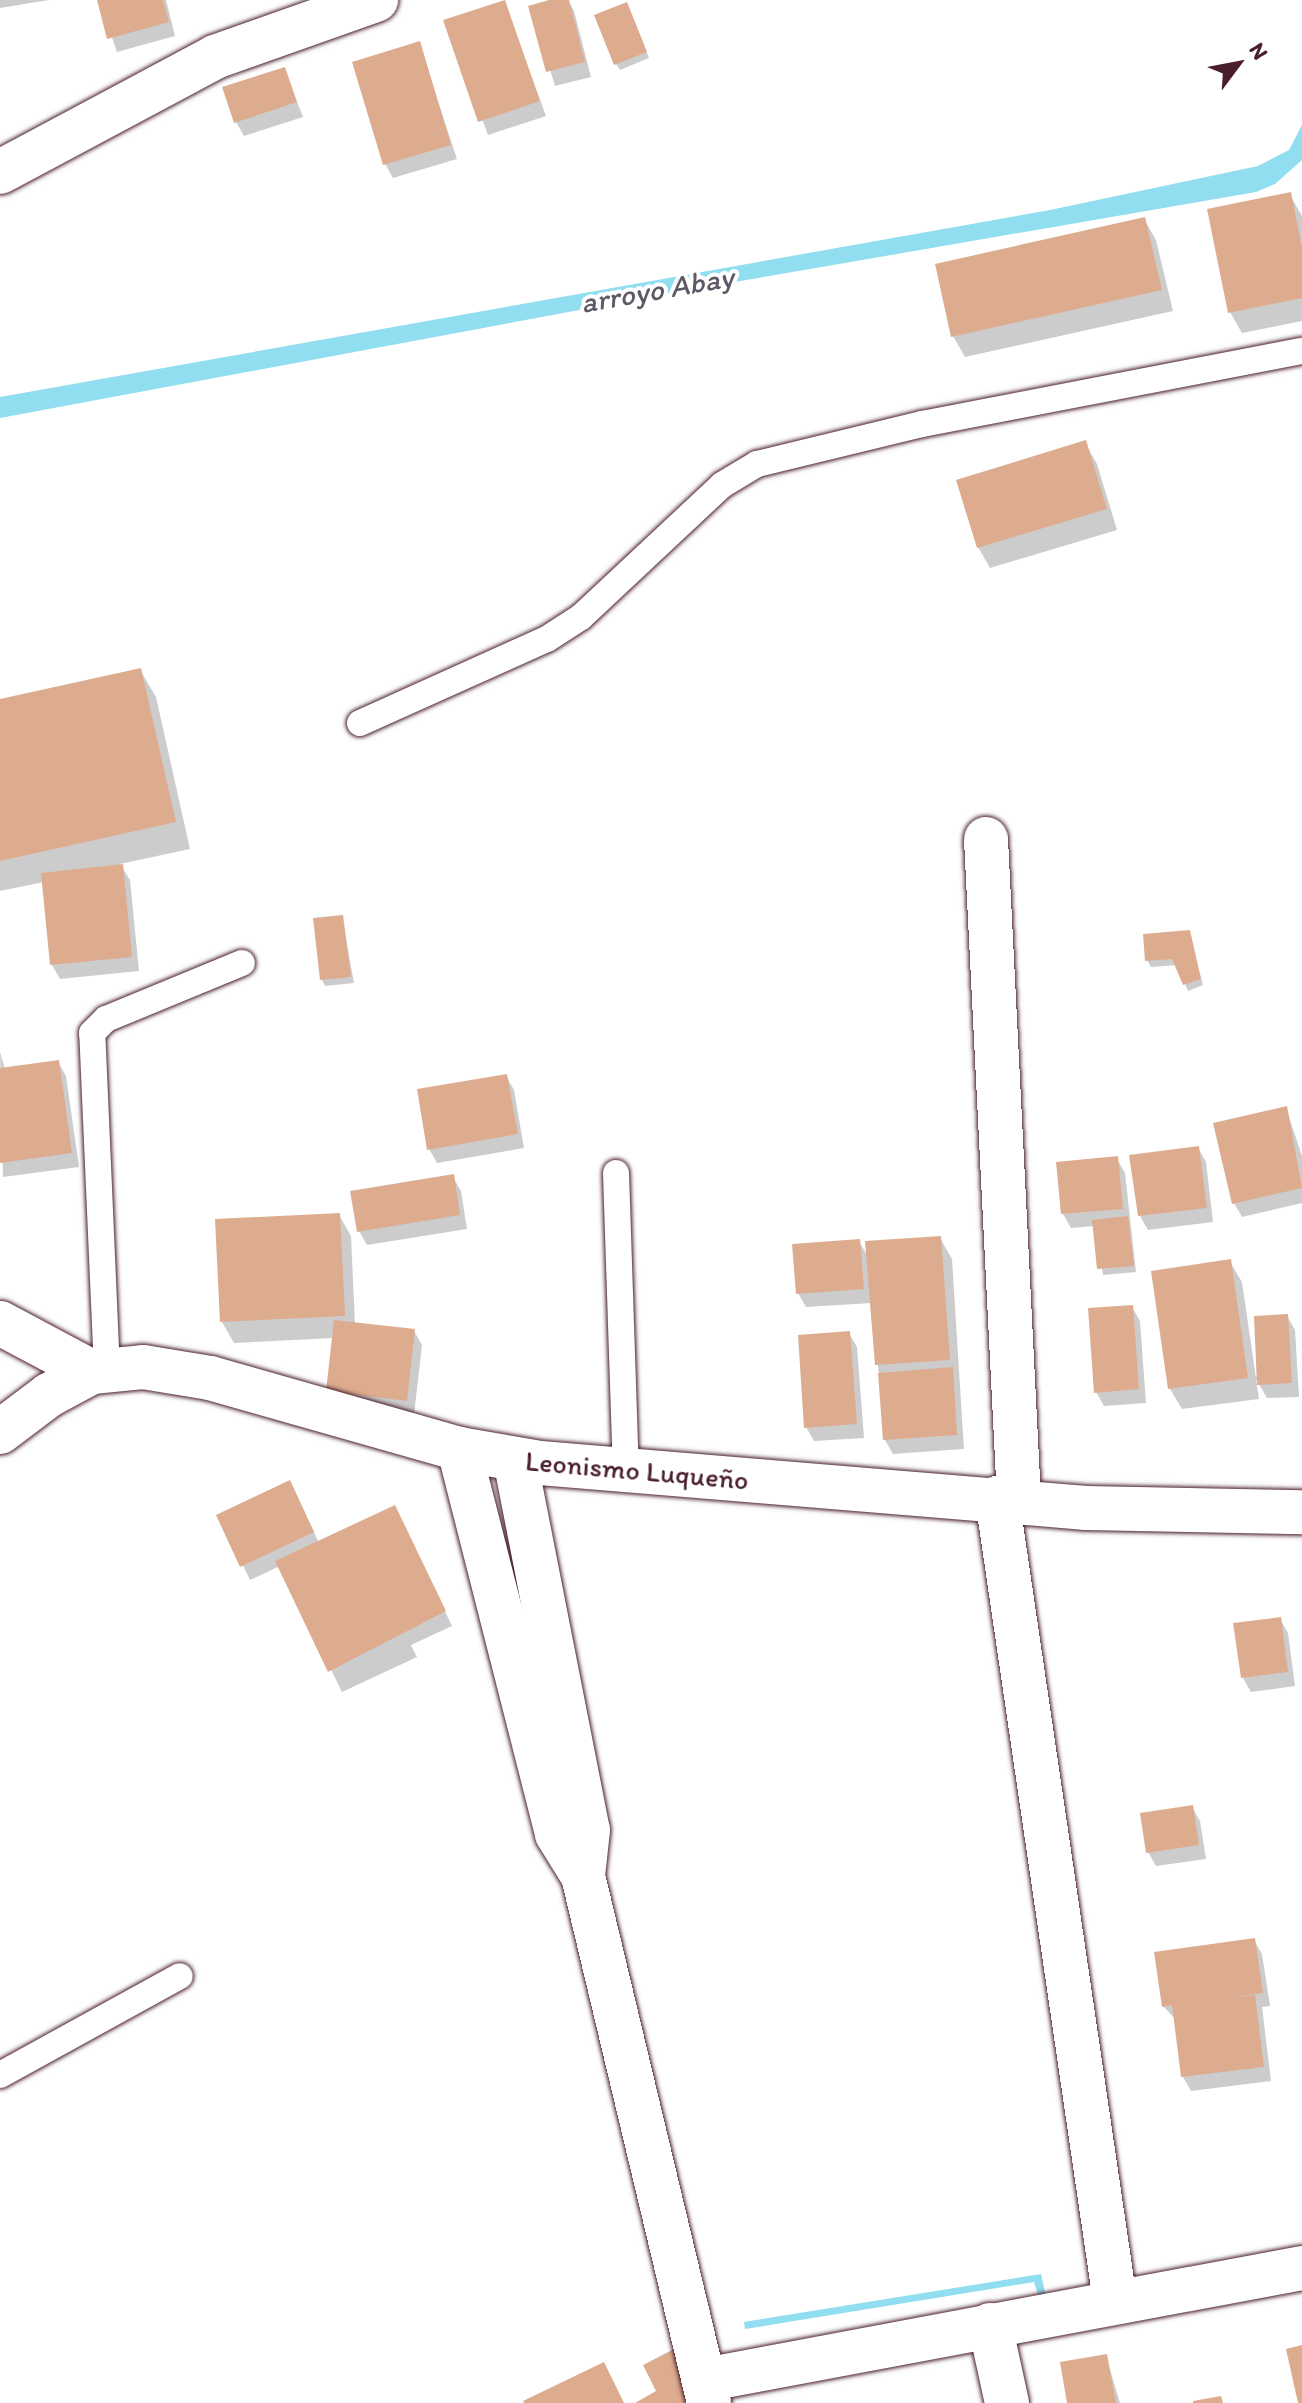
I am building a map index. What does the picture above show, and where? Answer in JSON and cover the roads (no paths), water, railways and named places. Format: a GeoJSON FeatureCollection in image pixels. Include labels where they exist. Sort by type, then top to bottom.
{"type":"FeatureCollection","features":[{"type":"Feature","properties":{"kind":"street"},"geometry":{"type":"LineString","coordinates":[[0,172],[215,57],[376,0]]}},
{"type":"Feature","properties":{"kind":"street"},"geometry":{"type":"LineString","coordinates":[[986,839],[1008,1499],[1115,2301]]}},
{"type":"Feature","properties":{"kind":"street"},"geometry":{"type":"LineString","coordinates":[[0,1323],[100,1372]]}},
{"type":"Feature","properties":{"kind":"street","name":"Leonismo Luqueño"},"geometry":{"type":"LineString","coordinates":[[0,1432],[49,1395],[100,1372],[143,1367],[210,1378],[459,1449],[515,1459],[626,1472],[1008,1499],[1086,1508],[1302,1512]]}},
{"type":"Feature","properties":{"kind":"street"},"geometry":{"type":"LineString","coordinates":[[459,1449],[557,1834],[583,1876],[706,2392],[990,2325],[1302,2268]]}},
{"type":"Feature","properties":{"kind":"street"},"geometry":{"type":"LineString","coordinates":[[515,1459],[588,1830],[583,1876]]}},
{"type":"Feature","properties":{"kind":"street"},"geometry":{"type":"LineString","coordinates":[[990,2325],[1007,2403]]}},
{"type":"Feature","properties":{"kind":"lane"},"geometry":{"type":"LineString","coordinates":[[360,723],[547,639],[581,617],[722,485],[757,464],[922,424],[1302,351]]}},
{"type":"Feature","properties":{"kind":"lane"},"geometry":{"type":"LineString","coordinates":[[100,1372],[92,1033],[106,1019],[242,963]]}},
{"type":"Feature","properties":{"kind":"lane"},"geometry":{"type":"LineString","coordinates":[[616,1173],[626,1472]]}},
{"type":"Feature","properties":{"kind":"lane"},"geometry":{"type":"LineString","coordinates":[[0,2075],[180,1976]]}},
{"type":"Feature","properties":{"kind":"water","name":"arroyo Abay"},"geometry":{"type":"Polygon","coordinates":[[[1302,125],[1302,160],[1275,184],[1256,192],[671,293],[0,418],[0,397],[1050,210],[1258,166],[1289,150],[1302,125]]]}},
{"type":"Feature","properties":{"kind":"water"},"geometry":{"type":"Polygon","coordinates":[[[1041,2274],[1046,2297],[1039,2298],[1034,2282],[745,2329],[744,2322],[1041,2274]]]}}]}
